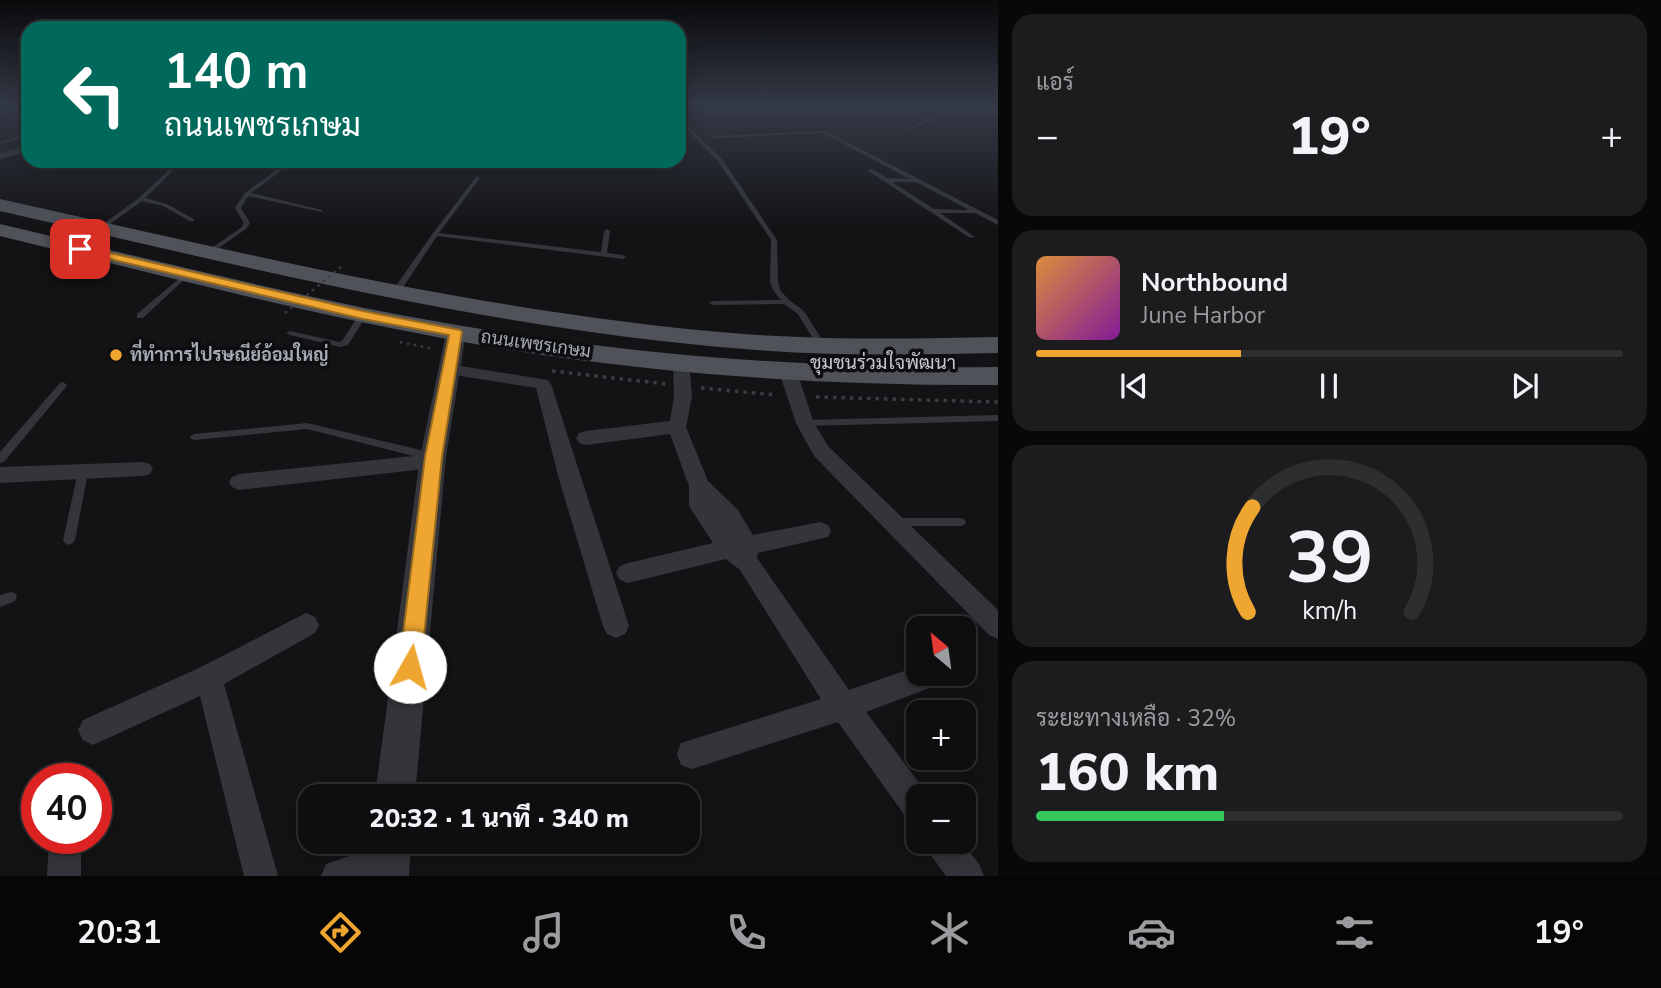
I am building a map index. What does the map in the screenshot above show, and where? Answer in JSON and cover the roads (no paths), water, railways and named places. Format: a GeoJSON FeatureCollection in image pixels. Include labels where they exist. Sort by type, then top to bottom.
{"type":"FeatureCollection","features":[{"type":"Feature","properties":{"kind":"main road","name":"ถนนเพชรเกษม"},"geometry":{"type":"LineString","coordinates":[[0,205],[395,293],[536,318],[616,329],[822,346],[998,345]]}},
{"type":"Feature","properties":{"kind":"main road","name":"ถนนเพชรเกษม"},"geometry":{"type":"LineString","coordinates":[[0,230],[363,315],[456,332],[681,363],[788,372],[860,376],[998,376]]}},
{"type":"Feature","properties":{"kind":"street"},"geometry":{"type":"LineString","coordinates":[[0,156],[21,150]]}},
{"type":"Feature","properties":{"kind":"street"},"geometry":{"type":"LineString","coordinates":[[396,784],[433,459],[456,332]]}},
{"type":"Feature","properties":{"kind":"street"},"geometry":{"type":"LineString","coordinates":[[681,363],[682,415],[677,427],[699,486],[700,506],[741,552],[844,706],[906,791]]}},
{"type":"Feature","properties":{"kind":"street"},"geometry":{"type":"LineString","coordinates":[[448,369],[533,382],[542,384],[546,390],[569,479],[616,626]]}},
{"type":"Feature","properties":{"kind":"street"},"geometry":{"type":"LineString","coordinates":[[788,372],[805,423],[821,451],[998,627]]}},
{"type":"Feature","properties":{"kind":"street"},"geometry":{"type":"LineString","coordinates":[[586,438],[677,427]]}},
{"type":"Feature","properties":{"kind":"street"},"geometry":{"type":"LineString","coordinates":[[239,482],[433,459]]}},
{"type":"Feature","properties":{"kind":"street"},"geometry":{"type":"LineString","coordinates":[[0,475],[143,469]]}},
{"type":"Feature","properties":{"kind":"street"},"geometry":{"type":"LineString","coordinates":[[628,573],[741,552],[820,531]]}},
{"type":"Feature","properties":{"kind":"street"},"geometry":{"type":"LineString","coordinates":[[93,730],[209,678],[306,625]]}},
{"type":"Feature","properties":{"kind":"street"},"geometry":{"type":"LineString","coordinates":[[209,678],[261,876]]}},
{"type":"Feature","properties":{"kind":"street"},"geometry":{"type":"LineString","coordinates":[[692,754],[906,684]]}},
{"type":"Feature","properties":{"kind":"street"},"geometry":{"type":"LineString","coordinates":[[64,876],[65,854]]}},
{"type":"Feature","properties":{"kind":"street"},"geometry":{"type":"LineString","coordinates":[[951,854],[967,876]]}},
{"type":"Feature","properties":{"kind":"street"},"geometry":{"type":"LineString","coordinates":[[338,876],[388,859]]}},
{"type":"Feature","properties":{"kind":"lane"},"geometry":{"type":"LineString","coordinates":[[705,147],[720,160],[774,240],[774,282],[786,302],[801,313],[822,346]]}},
{"type":"Feature","properties":{"kind":"lane"},"geometry":{"type":"LineString","coordinates":[[853,147],[998,223]]}},
{"type":"Feature","properties":{"kind":"lane"},"geometry":{"type":"LineString","coordinates":[[208,253],[244,228],[247,223],[238,208],[247,194],[281,169]]}},
{"type":"Feature","properties":{"kind":"lane"},"geometry":{"type":"LineString","coordinates":[[870,170],[972,237]]}},
{"type":"Feature","properties":{"kind":"lane"},"geometry":{"type":"LineString","coordinates":[[101,228],[141,199],[170,171]]}},
{"type":"Feature","properties":{"kind":"lane"},"geometry":{"type":"LineString","coordinates":[[395,293],[477,178]]}},
{"type":"Feature","properties":{"kind":"lane"},"geometry":{"type":"LineString","coordinates":[[886,180],[919,181]]}},
{"type":"Feature","properties":{"kind":"lane"},"geometry":{"type":"LineString","coordinates":[[247,194],[320,211]]}},
{"type":"Feature","properties":{"kind":"lane"},"geometry":{"type":"LineString","coordinates":[[141,199],[165,205],[192,220]]}},
{"type":"Feature","properties":{"kind":"lane"},"geometry":{"type":"LineString","coordinates":[[933,211],[978,212]]}},
{"type":"Feature","properties":{"kind":"lane"},"geometry":{"type":"LineString","coordinates":[[604,254],[607,232]]}},
{"type":"Feature","properties":{"kind":"lane"},"geometry":{"type":"LineString","coordinates":[[435,234],[623,257]]}},
{"type":"Feature","properties":{"kind":"lane"},"geometry":{"type":"LineString","coordinates":[[140,316],[187,274]]}},
{"type":"Feature","properties":{"kind":"lane"},"geometry":{"type":"LineString","coordinates":[[713,303],[786,302]]}},
{"type":"Feature","properties":{"kind":"lane"},"geometry":{"type":"LineString","coordinates":[[290,333],[340,345],[345,343],[363,315]]}},
{"type":"Feature","properties":{"kind":"lane"},"geometry":{"type":"LineString","coordinates":[[0,459],[63,385]]}},
{"type":"Feature","properties":{"kind":"lane"},"geometry":{"type":"LineString","coordinates":[[805,423],[998,418]]}},
{"type":"Feature","properties":{"kind":"lane"},"geometry":{"type":"LineString","coordinates":[[194,437],[307,426],[433,459]]}},
{"type":"Feature","properties":{"kind":"lane"},"geometry":{"type":"LineString","coordinates":[[69,540],[83,471]]}},
{"type":"Feature","properties":{"kind":"lane"},"geometry":{"type":"LineString","coordinates":[[892,522],[960,523]]}},
{"type":"Feature","properties":{"kind":"place","name":"ที่ทำการไปรษณีย์อ้อมใหญ่"},"geometry":{"type":"Point","coordinates":[116,355]}},
{"type":"Feature","properties":{"kind":"district","name":"ชุมชนร่วมใจพัฒนา"},"geometry":{"type":"Point","coordinates":[883,363]}}]}
